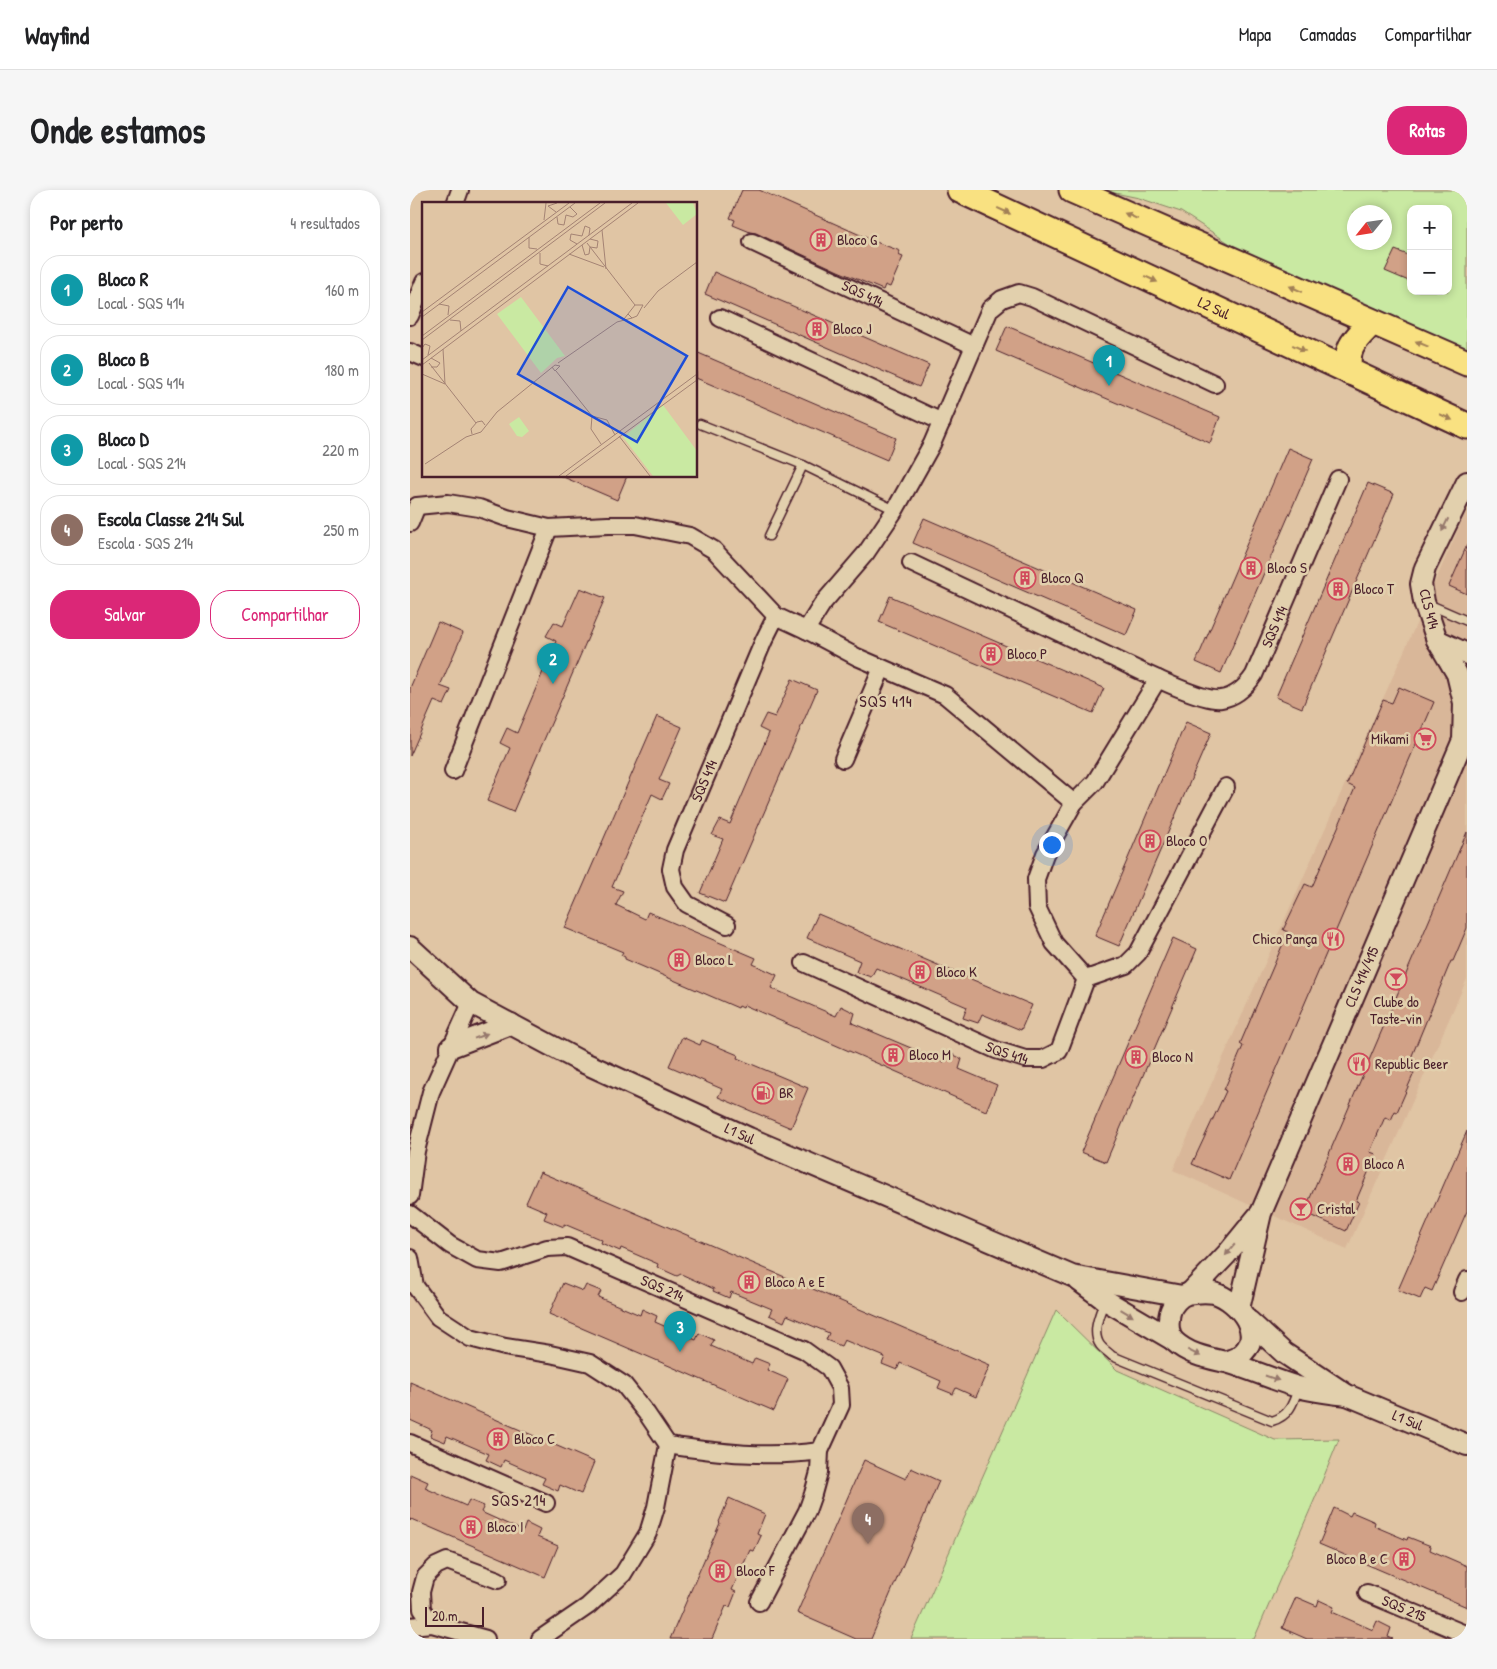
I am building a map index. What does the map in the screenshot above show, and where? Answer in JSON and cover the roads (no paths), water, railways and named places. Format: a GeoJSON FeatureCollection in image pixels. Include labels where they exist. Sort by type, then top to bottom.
{"type":"FeatureCollection","features":[{"type":"Feature","properties":{"kind":"main road","name":"L2 Sul"},"geometry":{"type":"LineString","coordinates":[[960,190],[1467,426]]}},
{"type":"Feature","properties":{"kind":"main road"},"geometry":{"type":"LineString","coordinates":[[1072,190],[1467,363]]}},
{"type":"Feature","properties":{"kind":"main road"},"geometry":{"type":"LineString","coordinates":[[1350,372],[1347,354],[1357,338],[1372,322]]}},
{"type":"Feature","properties":{"kind":"street"},"geometry":{"type":"LineString","coordinates":[[456,202],[460,190]]}},
{"type":"Feature","properties":{"kind":"street","name":"SQS 414"},"geometry":{"type":"LineString","coordinates":[[752,242],[974,346]]}},
{"type":"Feature","properties":{"kind":"street"},"geometry":{"type":"LineString","coordinates":[[410,316],[417,289]]}},
{"type":"Feature","properties":{"kind":"street"},"geometry":{"type":"LineString","coordinates":[[806,630],[823,603],[866,553],[895,510],[932,444],[990,310],[1002,299],[1019,293],[1032,297],[1216,384]]}},
{"type":"Feature","properties":{"kind":"street"},"geometry":{"type":"LineString","coordinates":[[720,318],[942,422]]}},
{"type":"Feature","properties":{"kind":"street"},"geometry":{"type":"LineString","coordinates":[[410,352],[422,357]]}},
{"type":"Feature","properties":{"kind":"street","name":"SQS 414"},"geometry":{"type":"LineString","coordinates":[[911,563],[1158,679],[1204,697],[1220,699],[1236,694],[1249,683],[1254,675],[1338,479]]}},
{"type":"Feature","properties":{"kind":"street","name":"CLS 414"},"geometry":{"type":"LineString","coordinates":[[1465,738],[1464,702],[1457,674],[1437,640],[1424,602],[1421,584],[1424,568],[1467,482]]}},
{"type":"Feature","properties":{"kind":"street"},"geometry":{"type":"LineString","coordinates":[[410,523],[414,502],[448,503],[479,508],[507,518],[549,528],[635,525],[690,536],[714,550],[776,616],[857,657],[946,695],[1074,803]]}},
{"type":"Feature","properties":{"kind":"street"},"geometry":{"type":"LineString","coordinates":[[453,771],[549,528]]}},
{"type":"Feature","properties":{"kind":"street","name":"SQS 414"},"geometry":{"type":"LineString","coordinates":[[727,925],[687,904],[675,887],[671,869],[675,850],[764,640],[776,616]]}},
{"type":"Feature","properties":{"kind":"street"},"geometry":{"type":"LineString","coordinates":[[1437,640],[1467,654]]}},
{"type":"Feature","properties":{"kind":"street"},"geometry":{"type":"LineString","coordinates":[[843,758],[882,668]]}},
{"type":"Feature","properties":{"kind":"street"},"geometry":{"type":"LineString","coordinates":[[1158,679],[1094,782],[1074,803],[1056,832],[1036,880],[1037,907],[1054,943],[1086,980],[1126,965],[1138,953],[1226,787]]}},
{"type":"Feature","properties":{"kind":"street","name":"CLS 414/415"},"geometry":{"type":"LineString","coordinates":[[1244,1315],[1261,1213],[1465,738]]}},
{"type":"Feature","properties":{"kind":"street","name":"L1 Sul"},"geometry":{"type":"LineString","coordinates":[[410,948],[417,960],[471,1003],[578,1060],[749,1138],[1072,1276],[1105,1300],[1173,1340]]}},
{"type":"Feature","properties":{"kind":"street","name":"SQS 414"},"geometry":{"type":"LineString","coordinates":[[804,963],[996,1050],[1025,1059],[1043,1059],[1059,1051],[1086,980]]}},
{"type":"Feature","properties":{"kind":"street"},"geometry":{"type":"LineString","coordinates":[[410,1196],[416,1151],[431,1092],[471,1003]]}},
{"type":"Feature","properties":{"kind":"street"},"geometry":{"type":"LineString","coordinates":[[451,1047],[511,1024]]}},
{"type":"Feature","properties":{"kind":"street","name":"CLS 414/415"},"geometry":{"type":"LineString","coordinates":[[1186,1295],[1227,1254],[1261,1213]]}},
{"type":"Feature","properties":{"kind":"street","name":"SQS 214"},"geometry":{"type":"LineString","coordinates":[[410,1214],[450,1245],[477,1260],[501,1262],[547,1248],[567,1247],[804,1350],[829,1368],[840,1388],[841,1405],[820,1452],[819,1472],[810,1502],[759,1602]]}},
{"type":"Feature","properties":{"kind":"street"},"geometry":{"type":"LineString","coordinates":[[410,1258],[413,1288],[438,1317],[470,1338],[505,1347],[590,1363],[624,1385],[668,1445],[656,1507],[648,1534],[623,1574],[588,1606],[540,1639]]}},
{"type":"Feature","properties":{"kind":"street","name":"L1 Sul"},"geometry":{"type":"LineString","coordinates":[[1072,1276],[1186,1295]]}},
{"type":"Feature","properties":{"kind":"street"},"geometry":{"type":"LineString","coordinates":[[1214,1293],[1232,1303],[1244,1315],[1250,1337],[1247,1348],[1239,1356],[1225,1362],[1208,1359],[1190,1352],[1173,1340],[1168,1327],[1169,1314],[1173,1305],[1186,1295],[1214,1293]]}},
{"type":"Feature","properties":{"kind":"street","name":"L1 Sul"},"geometry":{"type":"LineString","coordinates":[[1244,1315],[1284,1353],[1347,1396]]}},
{"type":"Feature","properties":{"kind":"street","name":"L1 Sul"},"geometry":{"type":"LineString","coordinates":[[1225,1362],[1299,1387],[1347,1396],[1467,1445]]}},
{"type":"Feature","properties":{"kind":"street"},"geometry":{"type":"LineString","coordinates":[[410,1443],[546,1503]]}},
{"type":"Feature","properties":{"kind":"street"},"geometry":{"type":"LineString","coordinates":[[668,1445],[707,1451],[770,1456],[820,1452]]}},
{"type":"Feature","properties":{"kind":"street"},"geometry":{"type":"LineString","coordinates":[[432,1624],[422,1609],[421,1592],[425,1577],[436,1566],[447,1562],[498,1580]]}},
{"type":"Feature","properties":{"kind":"street","name":"SQS 215"},"geometry":{"type":"LineString","coordinates":[[1368,1593],[1467,1635]]}},
{"type":"Feature","properties":{"kind":"street"},"geometry":{"type":"LineString","coordinates":[[410,1626],[432,1624],[486,1639]]}},
{"type":"Feature","properties":{"kind":"lane"},"geometry":{"type":"LineString","coordinates":[[700,424],[803,465],[895,510]]}},
{"type":"Feature","properties":{"kind":"lane"},"geometry":{"type":"LineString","coordinates":[[769,536],[803,465]]}},
{"type":"Feature","properties":{"kind":"lane"},"geometry":{"type":"LineString","coordinates":[[1424,602],[1467,621]]}},
{"type":"Feature","properties":{"kind":"lane"},"geometry":{"type":"LineString","coordinates":[[1105,1300],[1097,1321],[1097,1332],[1099,1344],[1112,1356],[1272,1421],[1281,1418],[1292,1406],[1299,1387]]}},
{"type":"Feature","properties":{"kind":"place","name":"Bloco G"},"geometry":{"type":"Point","coordinates":[821,240]}},
{"type":"Feature","properties":{"kind":"place","name":"Bloco J"},"geometry":{"type":"Point","coordinates":[817,329]}},
{"type":"Feature","properties":{"kind":"place","name":"Bloco R"},"geometry":{"type":"Point","coordinates":[1109,386]}},
{"type":"Feature","properties":{"kind":"place","name":"Bloco S"},"geometry":{"type":"Point","coordinates":[1251,568]}},
{"type":"Feature","properties":{"kind":"place","name":"Bloco Q"},"geometry":{"type":"Point","coordinates":[1025,578]}},
{"type":"Feature","properties":{"kind":"place","name":"Bloco T"},"geometry":{"type":"Point","coordinates":[1338,589]}},
{"type":"Feature","properties":{"kind":"place","name":"Bloco P"},"geometry":{"type":"Point","coordinates":[991,654]}},
{"type":"Feature","properties":{"kind":"place","name":"Bloco B"},"geometry":{"type":"Point","coordinates":[553,684]}},
{"type":"Feature","properties":{"kind":"place","name":"Mikami"},"geometry":{"type":"Point","coordinates":[1425,739]}},
{"type":"Feature","properties":{"kind":"place","name":"Bloco O"},"geometry":{"type":"Point","coordinates":[1150,841]}},
{"type":"Feature","properties":{"kind":"place","name":"Chico Pança"},"geometry":{"type":"Point","coordinates":[1333,939]}},
{"type":"Feature","properties":{"kind":"place","name":"Bloco L"},"geometry":{"type":"Point","coordinates":[679,960]}},
{"type":"Feature","properties":{"kind":"place","name":"Bloco K"},"geometry":{"type":"Point","coordinates":[920,972]}},
{"type":"Feature","properties":{"kind":"place","name":"Clube do Taste-vin"},"geometry":{"type":"Point","coordinates":[1396,979]}},
{"type":"Feature","properties":{"kind":"place","name":"Bloco M"},"geometry":{"type":"Point","coordinates":[893,1055]}},
{"type":"Feature","properties":{"kind":"place","name":"Bloco N"},"geometry":{"type":"Point","coordinates":[1136,1057]}},
{"type":"Feature","properties":{"kind":"place","name":"Republic Beer"},"geometry":{"type":"Point","coordinates":[1359,1064]}},
{"type":"Feature","properties":{"kind":"place","name":"BR"},"geometry":{"type":"Point","coordinates":[763,1093]}},
{"type":"Feature","properties":{"kind":"place","name":"Bloco A"},"geometry":{"type":"Point","coordinates":[1348,1164]}},
{"type":"Feature","properties":{"kind":"place","name":"Cristal"},"geometry":{"type":"Point","coordinates":[1301,1209]}},
{"type":"Feature","properties":{"kind":"place","name":"Bloco A e E"},"geometry":{"type":"Point","coordinates":[749,1282]}},
{"type":"Feature","properties":{"kind":"place","name":"Bloco D"},"geometry":{"type":"Point","coordinates":[680,1352]}},
{"type":"Feature","properties":{"kind":"place","name":"Bloco C"},"geometry":{"type":"Point","coordinates":[498,1439]}},
{"type":"Feature","properties":{"kind":"place","name":"Bloco I"},"geometry":{"type":"Point","coordinates":[471,1527]}},
{"type":"Feature","properties":{"kind":"place","name":"Escola Classe 214 Sul"},"geometry":{"type":"Point","coordinates":[868,1544]}},
{"type":"Feature","properties":{"kind":"place","name":"Bloco B e C"},"geometry":{"type":"Point","coordinates":[1404,1559]}},
{"type":"Feature","properties":{"kind":"place","name":"Bloco F"},"geometry":{"type":"Point","coordinates":[720,1571]}},
{"type":"Feature","properties":{"kind":"district","name":"SQS 414"},"geometry":{"type":"Point","coordinates":[886,701]}},
{"type":"Feature","properties":{"kind":"district","name":"SQS 214"},"geometry":{"type":"Point","coordinates":[519,1500]}}]}
